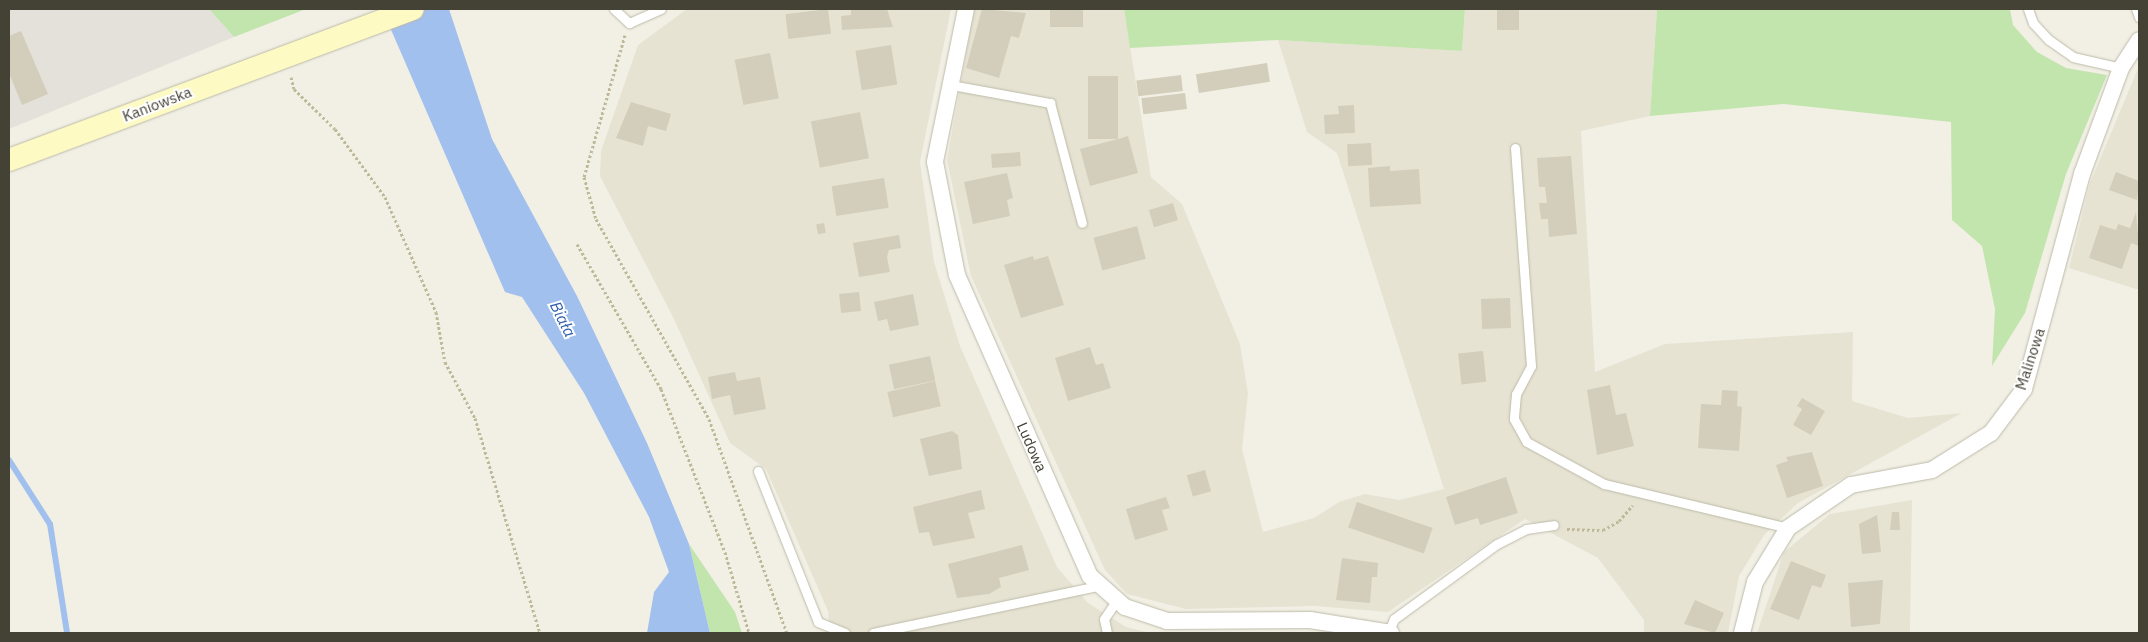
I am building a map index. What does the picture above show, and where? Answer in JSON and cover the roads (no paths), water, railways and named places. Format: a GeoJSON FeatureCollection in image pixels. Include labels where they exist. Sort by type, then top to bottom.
{"type":"FeatureCollection","features":[{"type":"Feature","properties":{"kind":"street","name":"Kaniowska"},"geometry":{"type":"LineString","coordinates":[[9,160],[295,51],[413,9]]}},
{"type":"Feature","properties":{"kind":"street","name":"Ludowa"},"geometry":{"type":"LineString","coordinates":[[966,9],[936,162],[957,276],[1083,564],[1098,586],[1116,601],[1167,621],[1292,619],[1390,633]]}},
{"type":"Feature","properties":{"kind":"street","name":"Malinowa"},"geometry":{"type":"LineString","coordinates":[[1742,633],[1755,582],[1788,528],[1851,485],[1932,470],[1991,433],[2024,389],[2082,174],[2122,68],[2139,40]]}},
{"type":"Feature","properties":{"kind":"lane"},"geometry":{"type":"LineString","coordinates":[[614,9],[629,23],[661,9]]}},
{"type":"Feature","properties":{"kind":"lane"},"geometry":{"type":"LineString","coordinates":[[2028,9],[2033,23],[2049,40],[2073,57],[2122,68]]}},
{"type":"Feature","properties":{"kind":"lane"},"geometry":{"type":"LineString","coordinates":[[2136,9],[2139,17]]}},
{"type":"Feature","properties":{"kind":"lane"},"geometry":{"type":"LineString","coordinates":[[951,84],[1050,103],[1082,222]]}},
{"type":"Feature","properties":{"kind":"lane"},"geometry":{"type":"LineString","coordinates":[[1515,148],[1531,366],[1516,394],[1514,419],[1527,442],[1604,484],[1640,494],[1683,499],[1788,528]]}},
{"type":"Feature","properties":{"kind":"lane"},"geometry":{"type":"LineString","coordinates":[[758,470],[818,622],[845,633]]}},
{"type":"Feature","properties":{"kind":"lane"},"geometry":{"type":"LineString","coordinates":[[1390,633],[1394,619],[1497,544],[1526,528],[1554,525]]}},
{"type":"Feature","properties":{"kind":"lane"},"geometry":{"type":"LineString","coordinates":[[873,633],[1098,586]]}},
{"type":"Feature","properties":{"kind":"lane"},"geometry":{"type":"LineString","coordinates":[[1107,633],[1104,618],[1116,601]]}},
{"type":"Feature","properties":{"kind":"water","name":"Biała"},"geometry":{"type":"Polygon","coordinates":[[[382,9],[449,9],[492,139],[577,296],[647,443],[689,544],[710,633],[647,633],[654,592],[669,572],[649,517],[584,393],[522,297],[505,292],[382,9]]]}},
{"type":"Feature","properties":{"kind":"waterway"},"geometry":{"type":"LineString","coordinates":[[9,460],[50,524],[67,633]]}}]}
